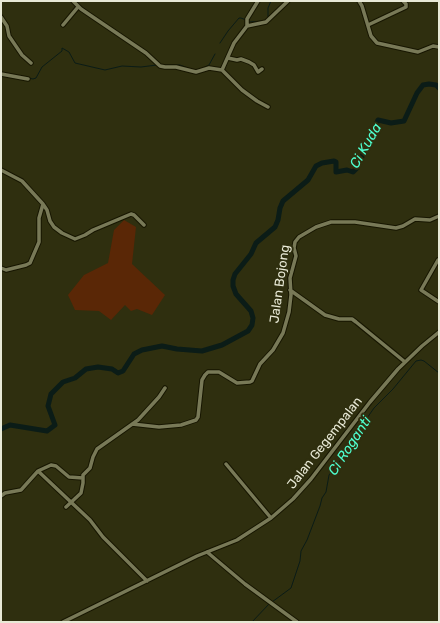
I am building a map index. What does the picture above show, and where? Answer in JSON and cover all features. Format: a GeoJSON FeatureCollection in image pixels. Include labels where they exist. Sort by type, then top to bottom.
{"type":"FeatureCollection","features":[{"type":"Feature","properties":{"kind":"street"},"geometry":{"type":"LineString","coordinates":[[73,1],[78,7],[146,53],[159,65],[196,72],[209,68],[222,70],[242,90],[268,107]]}},
{"type":"Feature","properties":{"kind":"street"},"geometry":{"type":"LineString","coordinates":[[222,70],[237,38],[247,26],[247,21],[258,1]]}},
{"type":"Feature","properties":{"kind":"street"},"geometry":{"type":"LineString","coordinates":[[247,26],[266,22],[288,1]]}},
{"type":"Feature","properties":{"kind":"street"},"geometry":{"type":"LineString","coordinates":[[359,1],[372,38],[379,44],[418,52],[433,46],[439,47]]}},
{"type":"Feature","properties":{"kind":"street"},"geometry":{"type":"LineString","coordinates":[[368,25],[406,8],[406,4],[402,1]]}},
{"type":"Feature","properties":{"kind":"street"},"geometry":{"type":"LineString","coordinates":[[64,25],[78,7]]}},
{"type":"Feature","properties":{"kind":"street"},"geometry":{"type":"LineString","coordinates":[[1,17],[7,26],[9,36],[22,55],[31,63]]}},
{"type":"Feature","properties":{"kind":"street"},"geometry":{"type":"LineString","coordinates":[[228,58],[237,60],[241,59],[249,62],[254,65],[258,72],[262,69]]}},
{"type":"Feature","properties":{"kind":"street"},"geometry":{"type":"LineString","coordinates":[[1,74],[28,79]]}},
{"type":"Feature","properties":{"kind":"street"},"geometry":{"type":"LineString","coordinates":[[1,170],[22,181],[43,204],[54,227],[62,233],[75,239],[130,214],[134,215],[144,225]]}},
{"type":"Feature","properties":{"kind":"street"},"geometry":{"type":"LineString","coordinates":[[1,272],[30,263],[39,242],[39,218],[43,204]]}},
{"type":"Feature","properties":{"kind":"street","name":"Jalan Bojong"},"geometry":{"type":"LineString","coordinates":[[132,424],[159,427],[181,425],[196,420],[198,417],[202,380],[208,372],[218,372],[237,383],[252,381],[257,368],[273,350],[283,333],[289,312],[290,278],[296,256],[294,248],[295,242],[296,239],[306,232],[331,222],[355,222],[396,228],[415,219],[430,220],[439,216]]}},
{"type":"Feature","properties":{"kind":"street"},"geometry":{"type":"LineString","coordinates":[[438,260],[421,290],[439,302]]}},
{"type":"Feature","properties":{"kind":"street"},"geometry":{"type":"LineString","coordinates":[[1,268],[6,270]]}},
{"type":"Feature","properties":{"kind":"street"},"geometry":{"type":"LineString","coordinates":[[290,290],[325,315],[338,319],[352,319],[405,362]]}},
{"type":"Feature","properties":{"kind":"street","name":"Jalan Gegempalan"},"geometry":{"type":"LineString","coordinates":[[63,622],[197,556],[243,537],[271,518],[294,499],[370,402],[405,362],[439,332]]}},
{"type":"Feature","properties":{"kind":"street"},"geometry":{"type":"LineString","coordinates":[[66,507],[81,493],[83,483],[82,478],[84,473],[90,468],[93,456],[97,449],[116,437],[143,416],[165,388]]}},
{"type":"Feature","properties":{"kind":"street"},"geometry":{"type":"LineString","coordinates":[[226,464],[271,518]]}},
{"type":"Feature","properties":{"kind":"street"},"geometry":{"type":"LineString","coordinates":[[1,496],[21,490],[38,471],[47,466],[54,465],[67,476],[72,478],[82,478]]}},
{"type":"Feature","properties":{"kind":"street"},"geometry":{"type":"LineString","coordinates":[[38,471],[90,520],[103,537],[147,581]]}},
{"type":"Feature","properties":{"kind":"street"},"geometry":{"type":"LineString","coordinates":[[207,552],[232,574],[297,622]]}},
{"type":"Feature","properties":{"kind":"shaded area"},"geometry":{"type":"Polygon","coordinates":[[[124,220],[136,227],[132,264],[165,295],[152,315],[137,309],[131,311],[125,305],[111,320],[99,311],[75,310],[68,295],[84,275],[108,263],[114,230],[124,220]]]}},
{"type":"Feature","properties":{"kind":"waterway"},"geometry":{"type":"LineString","coordinates":[[268,18],[268,8],[271,1]]}},
{"type":"Feature","properties":{"kind":"waterway"},"geometry":{"type":"LineString","coordinates":[[220,43],[239,18],[246,20]]}},
{"type":"Feature","properties":{"kind":"waterway"},"geometry":{"type":"LineString","coordinates":[[249,22],[264,21]]}},
{"type":"Feature","properties":{"kind":"waterway"},"geometry":{"type":"LineString","coordinates":[[15,75],[33,79],[36,78],[42,67],[62,51],[62,48],[69,52],[75,63],[105,70],[122,66],[141,67],[157,65]]}},
{"type":"Feature","properties":{"kind":"waterway"},"geometry":{"type":"LineString","coordinates":[[201,69],[209,65],[215,54]]}},
{"type":"Feature","properties":{"kind":"waterway"},"geometry":{"type":"LineString","coordinates":[[162,65],[180,65],[188,68]]}},
{"type":"Feature","properties":{"kind":"waterway","name":"Ci Kuda"},"geometry":{"type":"LineString","coordinates":[[1,429],[10,425],[47,431],[55,425],[48,406],[51,394],[63,382],[75,378],[86,369],[98,367],[112,369],[118,373],[123,371],[134,354],[142,350],[162,346],[202,351],[222,345],[248,331],[252,325],[253,318],[251,311],[236,294],[233,286],[233,280],[235,274],[251,254],[256,243],[275,227],[283,201],[308,180],[316,166],[322,163],[334,161],[336,162],[336,172],[347,170],[353,172],[357,168],[378,120],[391,123],[404,121],[417,93],[423,85],[436,85],[439,88]]}},
{"type":"Feature","properties":{"kind":"waterway","name":"Ci Roganti"},"geometry":{"type":"LineString","coordinates":[[272,602],[291,588],[300,561],[301,551],[307,540],[322,498],[326,492],[329,475],[342,458],[374,408],[393,389],[416,361],[424,361],[439,373]]}},
{"type":"Feature","properties":{"kind":"waterway","name":"Ci Roganti"},"geometry":{"type":"LineString","coordinates":[[252,622],[269,604]]}}]}
